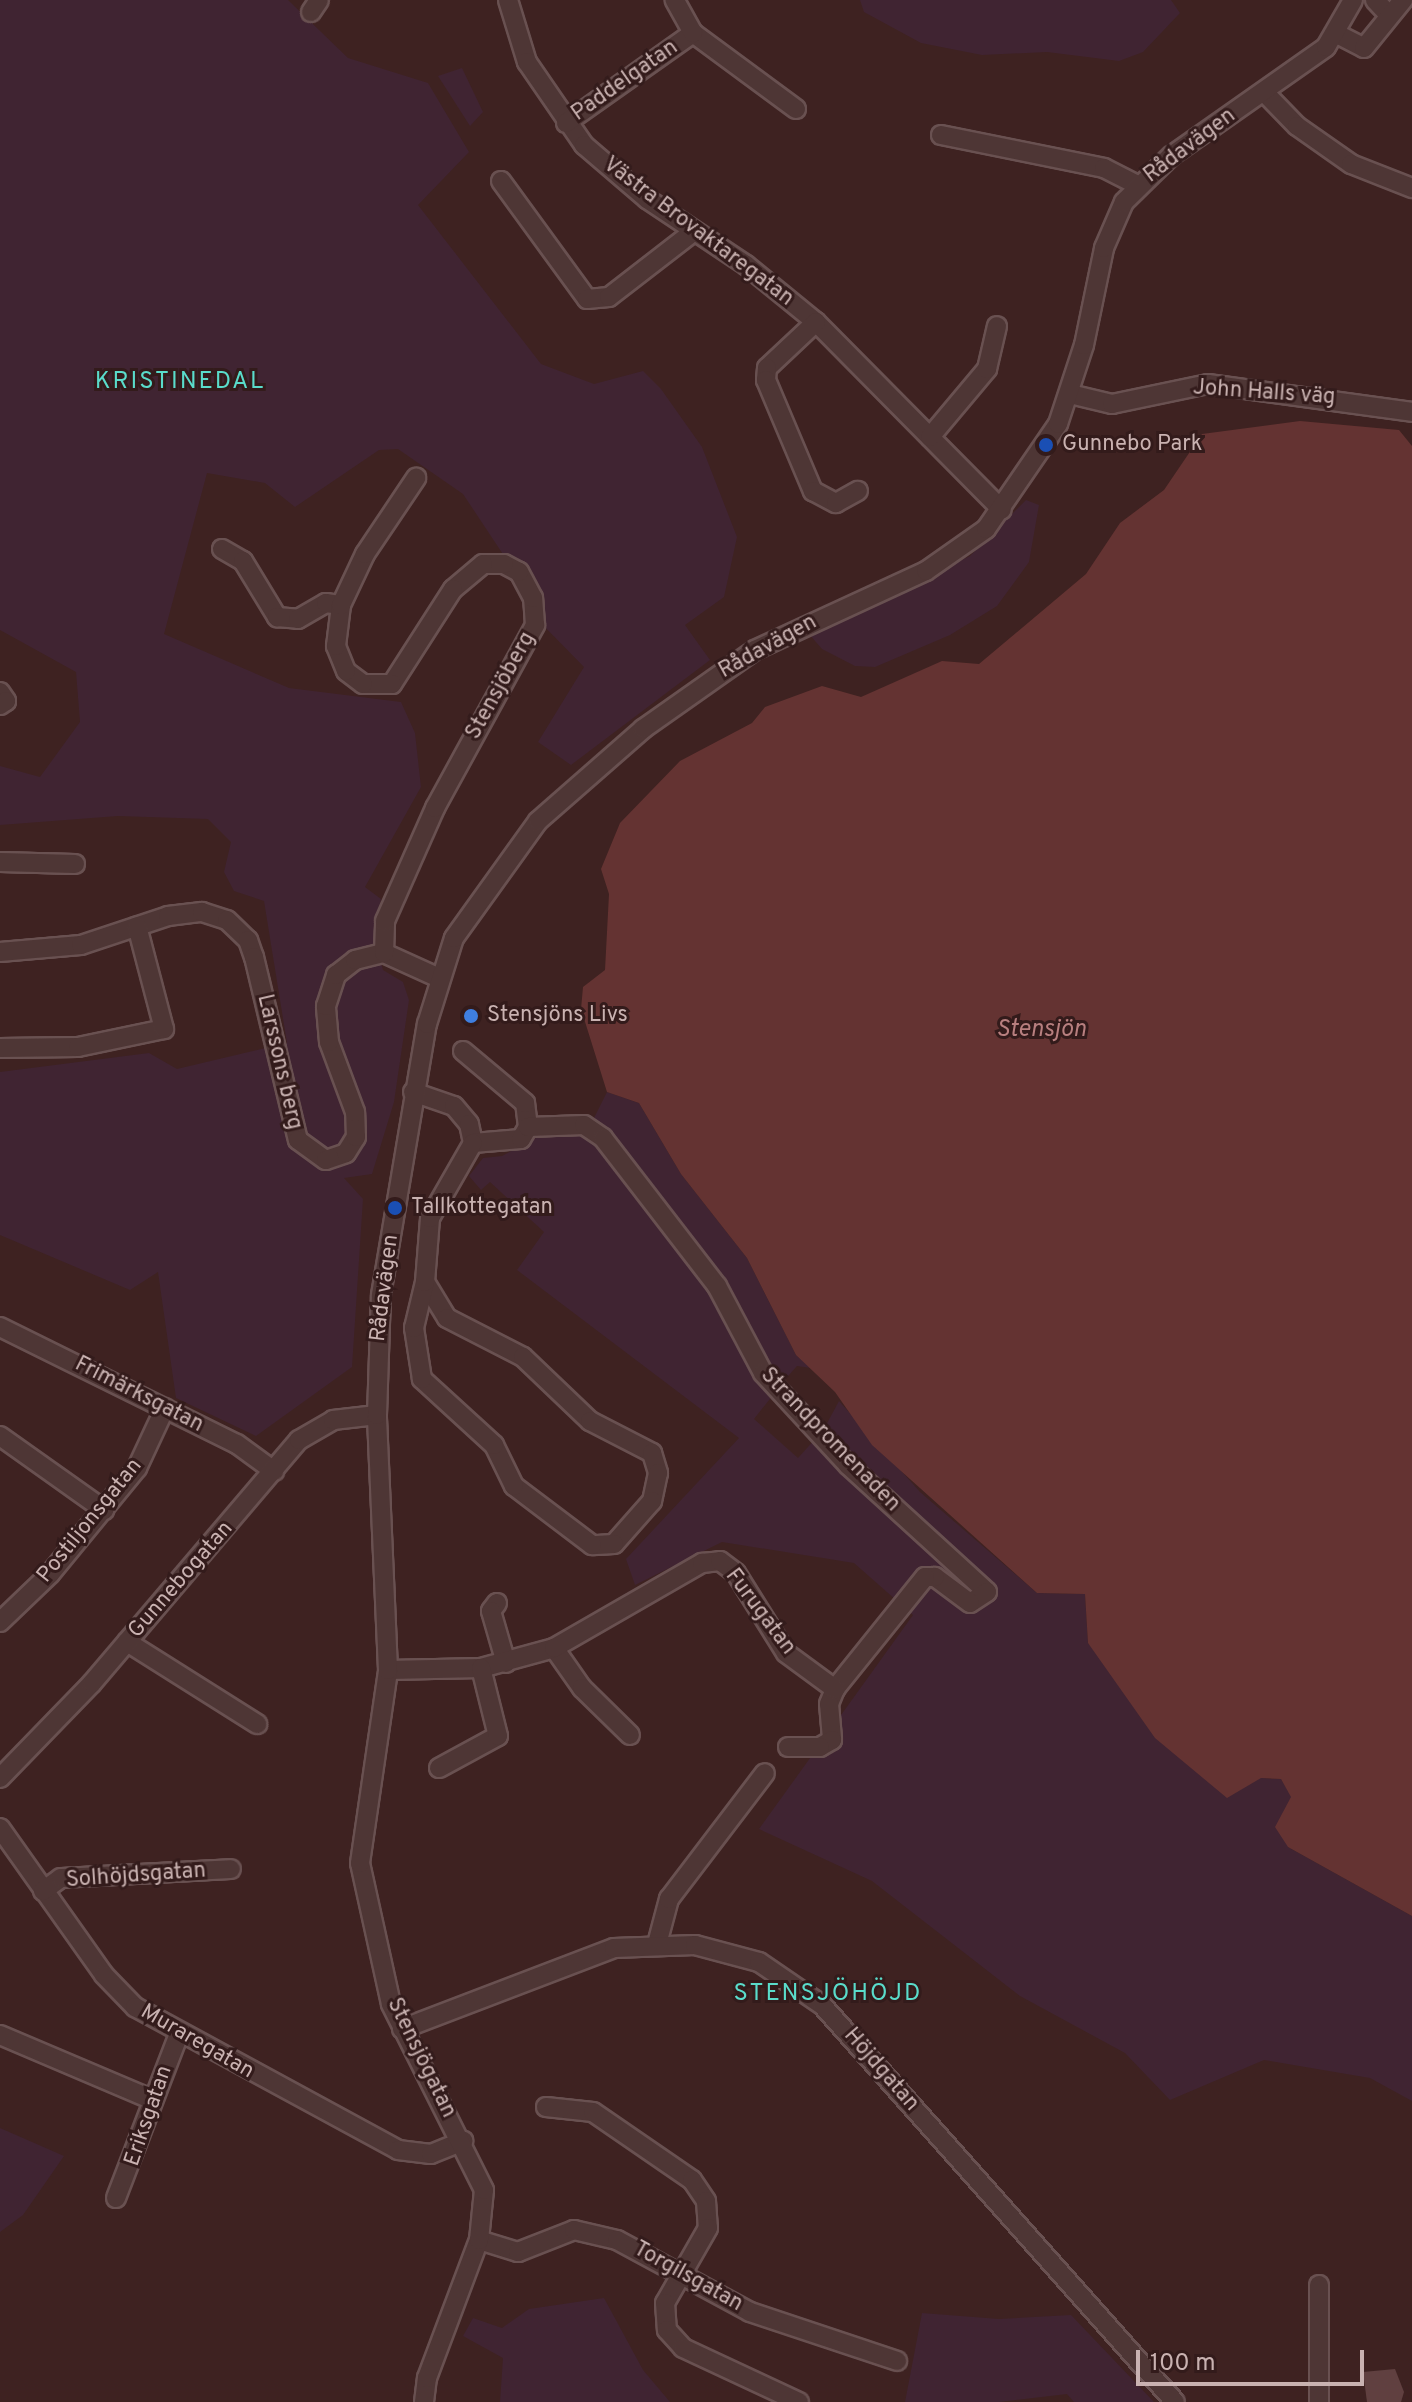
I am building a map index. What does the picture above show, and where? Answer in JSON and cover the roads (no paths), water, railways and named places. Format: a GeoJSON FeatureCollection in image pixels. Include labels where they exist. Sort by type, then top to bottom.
{"type":"FeatureCollection","features":[{"type":"Feature","properties":{"kind":"street","name":"Västra Brovaktaregatan"},"geometry":{"type":"LineString","coordinates":[[508,0],[527,62],[566,123],[617,176],[816,322],[1002,510]]}},
{"type":"Feature","properties":{"kind":"street","name":"Paddelgatan"},"geometry":{"type":"LineString","coordinates":[[566,123],[693,33],[675,0]]}},
{"type":"Feature","properties":{"kind":"street","name":"Rådavägen"},"geometry":{"type":"LineString","coordinates":[[377,1415],[381,1295],[413,1092],[439,978],[454,938],[494,877],[576,783],[715,675],[788,632],[926,571],[974,540],[1002,510],[1046,445],[1070,394],[1104,248],[1138,185],[1337,34],[1353,0]]}},
{"type":"Feature","properties":{"kind":"street"},"geometry":{"type":"LineString","coordinates":[[1375,0],[1388,14]]}},
{"type":"Feature","properties":{"kind":"street"},"geometry":{"type":"LineString","coordinates":[[1337,34],[1364,48],[1388,14],[1403,0]]}},
{"type":"Feature","properties":{"kind":"street"},"geometry":{"type":"LineString","coordinates":[[693,33],[796,109]]}},
{"type":"Feature","properties":{"kind":"street"},"geometry":{"type":"LineString","coordinates":[[1264,92],[1297,126],[1351,164],[1412,188]]}},
{"type":"Feature","properties":{"kind":"street"},"geometry":{"type":"LineString","coordinates":[[941,135],[1104,168],[1138,185]]}},
{"type":"Feature","properties":{"kind":"street"},"geometry":{"type":"LineString","coordinates":[[501,181],[587,299],[609,297],[693,232]]}},
{"type":"Feature","properties":{"kind":"street"},"geometry":{"type":"LineString","coordinates":[[816,322],[767,368],[766,380],[806,482],[836,503],[858,491]]}},
{"type":"Feature","properties":{"kind":"street"},"geometry":{"type":"LineString","coordinates":[[930,437],[987,369],[997,326]]}},
{"type":"Feature","properties":{"kind":"street","name":"John Halls väg"},"geometry":{"type":"LineString","coordinates":[[1070,394],[1112,404],[1208,384],[1412,412]]}},
{"type":"Feature","properties":{"kind":"street","name":"Stensjöberg"},"geometry":{"type":"LineString","coordinates":[[384,953],[391,906],[458,762],[525,652],[536,611],[519,572],[504,564],[483,564],[453,589],[397,680],[372,687],[354,679],[338,658],[341,605],[365,554],[416,478]]}},
{"type":"Feature","properties":{"kind":"street"},"geometry":{"type":"LineString","coordinates":[[222,549],[243,561],[277,617],[298,619],[326,603],[341,605]]}},
{"type":"Feature","properties":{"kind":"street"},"geometry":{"type":"LineString","coordinates":[[0,692],[6,701],[0,705]]}},
{"type":"Feature","properties":{"kind":"street"},"geometry":{"type":"LineString","coordinates":[[0,862],[75,864]]}},
{"type":"Feature","properties":{"kind":"street","name":"Larssons berg"},"geometry":{"type":"LineString","coordinates":[[0,952],[81,945],[137,926],[202,912],[238,928],[254,957],[298,1140],[326,1160],[346,1153],[356,1137],[355,1112],[329,1042],[329,988],[342,967],[384,953]]}},
{"type":"Feature","properties":{"kind":"street"},"geometry":{"type":"LineString","coordinates":[[0,1048],[78,1047],[164,1029],[137,926]]}},
{"type":"Feature","properties":{"kind":"street"},"geometry":{"type":"LineString","coordinates":[[384,953],[439,978]]}},
{"type":"Feature","properties":{"kind":"street"},"geometry":{"type":"LineString","coordinates":[[463,1051],[519,1094],[528,1127],[512,1143],[473,1143]]}},
{"type":"Feature","properties":{"kind":"street"},"geometry":{"type":"LineString","coordinates":[[413,1092],[454,1106],[469,1124],[473,1143],[430,1218],[425,1282],[414,1328],[422,1379],[494,1445],[524,1495],[592,1545],[614,1544],[652,1501],[658,1473],[652,1453],[590,1421],[523,1357],[447,1318],[425,1282]]}},
{"type":"Feature","properties":{"kind":"street","name":"Strandpromenaden"},"geometry":{"type":"LineString","coordinates":[[528,1127],[584,1125],[603,1138],[717,1286],[763,1373],[848,1465],[987,1592],[970,1603],[935,1577],[925,1577],[835,1689]]}},
{"type":"Feature","properties":{"kind":"street","name":"Frimärksgatan"},"geometry":{"type":"LineString","coordinates":[[0,1327],[165,1408],[274,1471]]}},
{"type":"Feature","properties":{"kind":"street","name":"Postiljonsgatan"},"geometry":{"type":"LineString","coordinates":[[0,1622],[104,1510],[137,1468],[165,1408]]}},
{"type":"Feature","properties":{"kind":"street","name":"Gunnebogatan"},"geometry":{"type":"LineString","coordinates":[[0,1778],[127,1642],[314,1427],[346,1416],[377,1415]]}},
{"type":"Feature","properties":{"kind":"street","name":"Stensjögatan"},"geometry":{"type":"LineString","coordinates":[[377,1415],[388,1670],[360,1863],[379,1965],[402,2029],[463,2141],[484,2190],[479,2240],[424,2402]]}},
{"type":"Feature","properties":{"kind":"street"},"geometry":{"type":"LineString","coordinates":[[0,1436],[104,1510]]}},
{"type":"Feature","properties":{"kind":"street","name":"Furugatan"},"geometry":{"type":"LineString","coordinates":[[388,1670],[481,1668],[554,1648],[702,1563],[720,1561],[736,1573],[786,1653],[835,1689]]}},
{"type":"Feature","properties":{"kind":"street"},"geometry":{"type":"LineString","coordinates":[[497,1603],[491,1611],[506,1663]]}},
{"type":"Feature","properties":{"kind":"street"},"geometry":{"type":"LineString","coordinates":[[127,1642],[257,1724]]}},
{"type":"Feature","properties":{"kind":"street"},"geometry":{"type":"LineString","coordinates":[[554,1648],[582,1688],[630,1735]]}},
{"type":"Feature","properties":{"kind":"street"},"geometry":{"type":"LineString","coordinates":[[439,1768],[498,1736],[481,1668]]}},
{"type":"Feature","properties":{"kind":"street"},"geometry":{"type":"LineString","coordinates":[[788,1747],[820,1747],[832,1740],[829,1704],[835,1689]]}},
{"type":"Feature","properties":{"kind":"street"},"geometry":{"type":"LineString","coordinates":[[657,1944],[669,1899],[765,1773]]}},
{"type":"Feature","properties":{"kind":"street","name":"Muraregatan"},"geometry":{"type":"LineString","coordinates":[[0,1828],[118,1991],[179,2034],[398,2150],[431,2154],[463,2141]]}},
{"type":"Feature","properties":{"kind":"street","name":"Solhöjdsgatan"},"geometry":{"type":"LineString","coordinates":[[43,1891],[61,1878],[231,1869]]}},
{"type":"Feature","properties":{"kind":"street","name":"Höjdgatan"},"geometry":{"type":"LineString","coordinates":[[402,2029],[614,1948],[657,1944],[732,1951],[806,1989],[1175,2402]]}},
{"type":"Feature","properties":{"kind":"street","name":"Eriksgatan"},"geometry":{"type":"LineString","coordinates":[[116,2198],[179,2034]]}},
{"type":"Feature","properties":{"kind":"street"},"geometry":{"type":"LineString","coordinates":[[0,2035],[153,2100]]}},
{"type":"Feature","properties":{"kind":"street"},"geometry":{"type":"LineString","coordinates":[[546,2107],[580,2108],[618,2125],[702,2190],[708,2228],[663,2314],[673,2339],[799,2402]]}},
{"type":"Feature","properties":{"kind":"street","name":"Torgilsgatan"},"geometry":{"type":"LineString","coordinates":[[479,2240],[518,2252],[574,2230],[638,2247],[783,2326],[897,2361]]}},
{"type":"Feature","properties":{"kind":"street"},"geometry":{"type":"LineString","coordinates":[[1319,2285],[1319,2402]]}},
{"type":"Feature","properties":{"kind":"water","name":"Stensjön"},"geometry":{"type":"Polygon","coordinates":[[[1300,421],[1399,430],[1412,446],[1412,1916],[1288,1847],[1275,1827],[1291,1797],[1281,1779],[1261,1778],[1227,1798],[1155,1738],[1088,1643],[1085,1594],[1037,1593],[872,1445],[835,1392],[796,1355],[747,1258],[681,1174],[639,1103],[607,1092],[581,1009],[583,987],[605,970],[609,894],[601,869],[620,823],[680,761],[752,723],[765,707],[822,686],[861,697],[942,661],[979,664],[1086,574],[1120,523],[1164,490],[1202,434],[1300,421]]]}},
{"type":"Feature","properties":{"kind":"place","name":"Gunnebo Park"},"geometry":{"type":"Point","coordinates":[1046,445]}},
{"type":"Feature","properties":{"kind":"place","name":"Stensjöns Livs"},"geometry":{"type":"Point","coordinates":[471,1016]}},
{"type":"Feature","properties":{"kind":"place","name":"Tallkottegatan"},"geometry":{"type":"Point","coordinates":[395,1208]}},
{"type":"Feature","properties":{"kind":"district","name":"KRISTINEDAL"},"geometry":{"type":"Point","coordinates":[180,383]}},
{"type":"Feature","properties":{"kind":"district","name":"STENSJÖHÖJD"},"geometry":{"type":"Point","coordinates":[828,1995]}}]}
